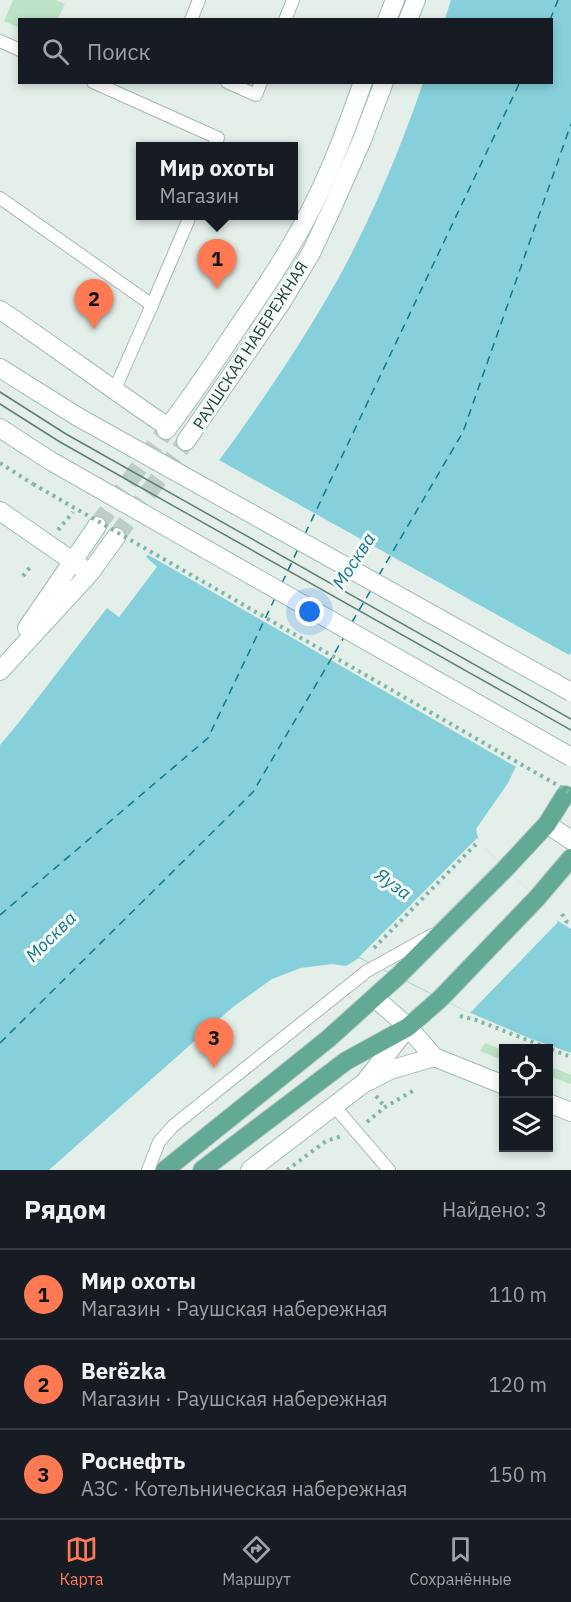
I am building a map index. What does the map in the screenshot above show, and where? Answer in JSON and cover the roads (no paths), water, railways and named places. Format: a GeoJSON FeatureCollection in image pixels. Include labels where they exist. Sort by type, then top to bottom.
{"type":"FeatureCollection","features":[{"type":"Feature","properties":{"kind":"main road"},"geometry":{"type":"LineString","coordinates":[[388,18],[395,0]]}},
{"type":"Feature","properties":{"kind":"main road"},"geometry":{"type":"LineString","coordinates":[[409,18],[416,0]]}},
{"type":"Feature","properties":{"kind":"main road","name":"РАУШСКАЯ НАБЕРЕЖНАЯ"},"geometry":{"type":"LineString","coordinates":[[114,391],[167,428],[263,291],[296,237],[318,195],[362,84]]}},
{"type":"Feature","properties":{"kind":"main road","name":"РАУШСКАЯ НАБЕРЕЖНАЯ"},"geometry":{"type":"LineString","coordinates":[[186,441],[281,303],[311,252],[345,178],[383,84]]}},
{"type":"Feature","properties":{"kind":"main road"},"geometry":{"type":"LineString","coordinates":[[0,310],[63,352],[114,391]]}},
{"type":"Feature","properties":{"kind":"main road"},"geometry":{"type":"LineString","coordinates":[[0,368],[78,417],[571,692]]}},
{"type":"Feature","properties":{"kind":"main road"},"geometry":{"type":"LineString","coordinates":[[0,428],[49,460],[571,757]]}},
{"type":"Feature","properties":{"kind":"main road"},"geometry":{"type":"LineString","coordinates":[[0,511],[90,573]]}},
{"type":"Feature","properties":{"kind":"main road"},"geometry":{"type":"LineString","coordinates":[[0,670],[97,526]]}},
{"type":"Feature","properties":{"kind":"main road"},"geometry":{"type":"LineString","coordinates":[[0,670],[90,573],[116,537]]}},
{"type":"Feature","properties":{"kind":"main road"},"geometry":{"type":"LineString","coordinates":[[165,1170],[328,1039],[375,998],[506,868],[547,824],[568,794]]}},
{"type":"Feature","properties":{"kind":"main road"},"geometry":{"type":"LineString","coordinates":[[547,824],[571,840]]}},
{"type":"Feature","properties":{"kind":"main road"},"geometry":{"type":"LineString","coordinates":[[250,1170],[364,1083],[408,1027],[441,998],[537,898],[571,858]]}},
{"type":"Feature","properties":{"kind":"main road"},"geometry":{"type":"LineString","coordinates":[[375,998],[408,1027],[434,1057],[499,1083]]}},
{"type":"Feature","properties":{"kind":"main road"},"geometry":{"type":"LineString","coordinates":[[202,1170],[346,1061],[408,1027]]}},
{"type":"Feature","properties":{"kind":"main road"},"geometry":{"type":"LineString","coordinates":[[364,1083],[390,1071],[434,1057]]}},
{"type":"Feature","properties":{"kind":"main road"},"geometry":{"type":"LineString","coordinates":[[553,1105],[571,1112]]}},
{"type":"Feature","properties":{"kind":"lane"},"geometry":{"type":"LineString","coordinates":[[192,18],[199,0]]}},
{"type":"Feature","properties":{"kind":"lane"},"geometry":{"type":"LineString","coordinates":[[286,18],[293,0]]}},
{"type":"Feature","properties":{"kind":"lane"},"geometry":{"type":"LineString","coordinates":[[0,41],[18,49]]}},
{"type":"Feature","properties":{"kind":"lane"},"geometry":{"type":"LineString","coordinates":[[97,84],[218,138],[216,142]]}},
{"type":"Feature","properties":{"kind":"lane"},"geometry":{"type":"LineString","coordinates":[[232,84],[256,94],[260,84]]}},
{"type":"Feature","properties":{"kind":"lane"},"geometry":{"type":"LineString","coordinates":[[0,198],[152,304]]}},
{"type":"Feature","properties":{"kind":"lane"},"geometry":{"type":"LineString","coordinates":[[114,391],[188,220]]}},
{"type":"Feature","properties":{"kind":"lane"},"geometry":{"type":"LineString","coordinates":[[148,1170],[159,1142],[173,1126],[367,971],[446,927]]}},
{"type":"Feature","properties":{"kind":"lane"},"geometry":{"type":"LineString","coordinates":[[334,1107],[389,1170]]}},
{"type":"Feature","properties":{"kind":"water"},"geometry":{"type":"Polygon","coordinates":[[[451,0],[571,0],[571,652],[508,783],[476,829],[479,841],[488,851],[537,898],[555,919],[571,929],[571,1053],[459,1008],[359,958],[346,966],[332,964],[301,968],[272,979],[233,1007],[49,1170],[0,1170],[0,745],[107,608],[119,617],[157,567],[146,557],[247,422],[317,316],[338,279],[385,183],[423,84],[553,84],[553,18],[445,18],[451,0]]]}},
{"type":"Feature","properties":{"kind":"tunnel"},"geometry":{"type":"LineString","coordinates":[[97,526],[166,430]]}},
{"type":"Feature","properties":{"kind":"tunnel"},"geometry":{"type":"LineString","coordinates":[[116,537],[186,441]]}},
{"type":"Feature","properties":{"kind":"tram line"},"geometry":{"type":"LineString","coordinates":[[0,392],[66,434],[571,719]]}},
{"type":"Feature","properties":{"kind":"tram line"},"geometry":{"type":"LineString","coordinates":[[0,404],[60,442],[571,730]]}},
{"type":"Feature","properties":{"kind":"place","name":"Мир охоты"},"geometry":{"type":"Point","coordinates":[217,289]}},
{"type":"Feature","properties":{"kind":"place","name":"Berёzka"},"geometry":{"type":"Point","coordinates":[94,329]}},
{"type":"Feature","properties":{"kind":"place","name":"Роснефть"},"geometry":{"type":"Point","coordinates":[214,1068]}},
{"type":"Feature","properties":{"kind":"water label","name":"Москва"},"geometry":{"type":"Point","coordinates":[354,561]}},
{"type":"Feature","properties":{"kind":"water label","name":"Яуза"},"geometry":{"type":"Point","coordinates":[393,884]}},
{"type":"Feature","properties":{"kind":"water label","name":"Москва"},"geometry":{"type":"Point","coordinates":[51,937]}}]}
